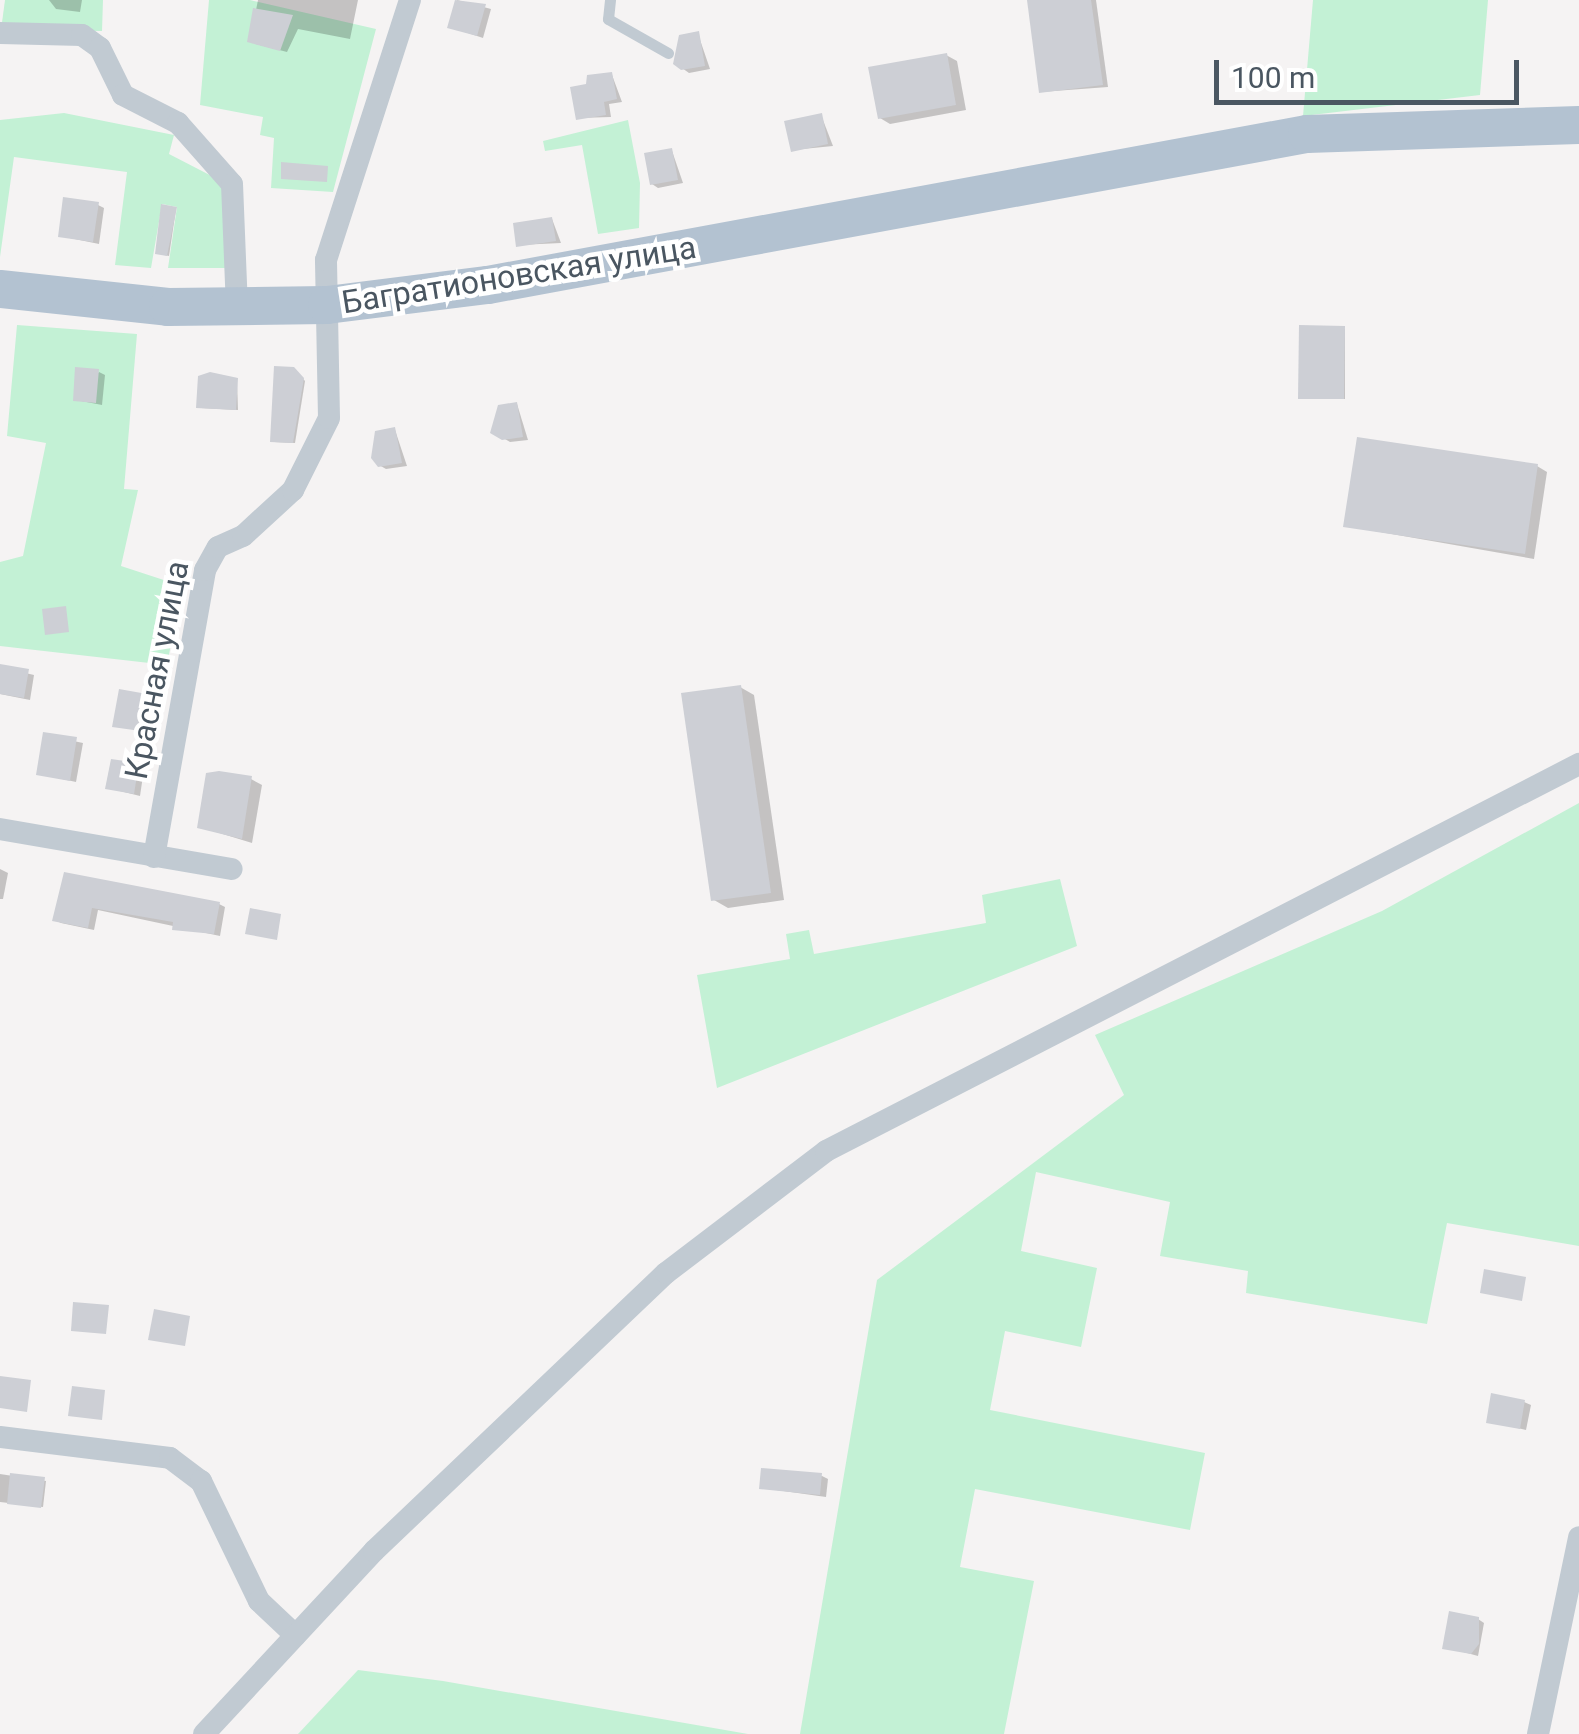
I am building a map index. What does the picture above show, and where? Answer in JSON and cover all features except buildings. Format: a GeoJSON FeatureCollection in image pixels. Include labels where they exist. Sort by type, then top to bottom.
{"type":"FeatureCollection","features":[{"type":"Feature","properties":{"kind":"main road","name":"Багратионовская улица"},"geometry":{"type":"LineString","coordinates":[[0,289],[237,308],[326,305],[488,285],[1307,134],[1579,125]]}},
{"type":"Feature","properties":{"kind":"street","name":"Красная улица"},"geometry":{"type":"LineString","coordinates":[[154,856],[205,570],[218,547],[244,536],[294,490],[319,444],[333,386],[326,260],[410,0]]}},
{"type":"Feature","properties":{"kind":"street"},"geometry":{"type":"LineString","coordinates":[[0,32],[82,35],[100,48],[123,95],[178,123],[232,184],[237,308]]}},
{"type":"Feature","properties":{"kind":"street"},"geometry":{"type":"LineString","coordinates":[[204,1734],[374,1550],[666,1272],[826,1151],[1579,764]]}},
{"type":"Feature","properties":{"kind":"street"},"geometry":{"type":"LineString","coordinates":[[0,829],[232,869]]}},
{"type":"Feature","properties":{"kind":"street"},"geometry":{"type":"LineString","coordinates":[[0,1437],[170,1458],[200,1481],[259,1601],[295,1636]]}},
{"type":"Feature","properties":{"kind":"street"},"geometry":{"type":"LineString","coordinates":[[1538,1734],[1579,1538]]}},
{"type":"Feature","properties":{"kind":"lane"},"geometry":{"type":"LineString","coordinates":[[610,0],[608,19],[668,53]]}},
{"type":"Feature","properties":{"kind":"green space"},"geometry":{"type":"Polygon","coordinates":[[[5,0],[103,0],[102,31],[1,30],[5,0]]]}},
{"type":"Feature","properties":{"kind":"green space"},"geometry":{"type":"Polygon","coordinates":[[[209,0],[250,0],[376,29],[333,192],[271,188],[274,138],[260,135],[263,117],[200,105],[209,0]]]}},
{"type":"Feature","properties":{"kind":"green space"},"geometry":{"type":"Polygon","coordinates":[[[1313,0],[1488,0],[1480,95],[1303,116],[1313,0]]]}},
{"type":"Feature","properties":{"kind":"green space"},"geometry":{"type":"Polygon","coordinates":[[[64,113],[174,135],[169,154],[231,186],[225,268],[168,268],[177,207],[162,204],[151,268],[115,265],[127,172],[14,157],[0,257],[0,120],[64,113]]]}},
{"type":"Feature","properties":{"kind":"green space"},"geometry":{"type":"Polygon","coordinates":[[[628,120],[640,183],[639,228],[598,234],[582,145],[545,151],[543,141],[628,120]]]}},
{"type":"Feature","properties":{"kind":"green space"},"geometry":{"type":"Polygon","coordinates":[[[17,325],[137,334],[124,489],[138,490],[121,566],[182,586],[167,665],[0,646],[0,562],[23,556],[46,443],[7,436],[17,325]]]}},
{"type":"Feature","properties":{"kind":"green space"},"geometry":{"type":"Polygon","coordinates":[[[1579,803],[1579,1246],[1447,1223],[1427,1324],[1246,1293],[1248,1271],[1160,1256],[1170,1202],[1036,1172],[1021,1251],[1097,1268],[1081,1347],[1005,1331],[990,1410],[1205,1453],[1190,1530],[975,1489],[960,1567],[1034,1581],[1004,1734],[800,1734],[877,1280],[1124,1095],[1095,1035],[1382,911],[1579,803]]]}},
{"type":"Feature","properties":{"kind":"green space"},"geometry":{"type":"Polygon","coordinates":[[[1060,879],[1077,946],[717,1088],[697,975],[790,959],[786,934],[809,930],[814,954],[986,923],[982,895],[1060,879]]]}},
{"type":"Feature","properties":{"kind":"green space"},"geometry":{"type":"Polygon","coordinates":[[[358,1670],[443,1681],[748,1734],[298,1734],[358,1670]]]}}]}
